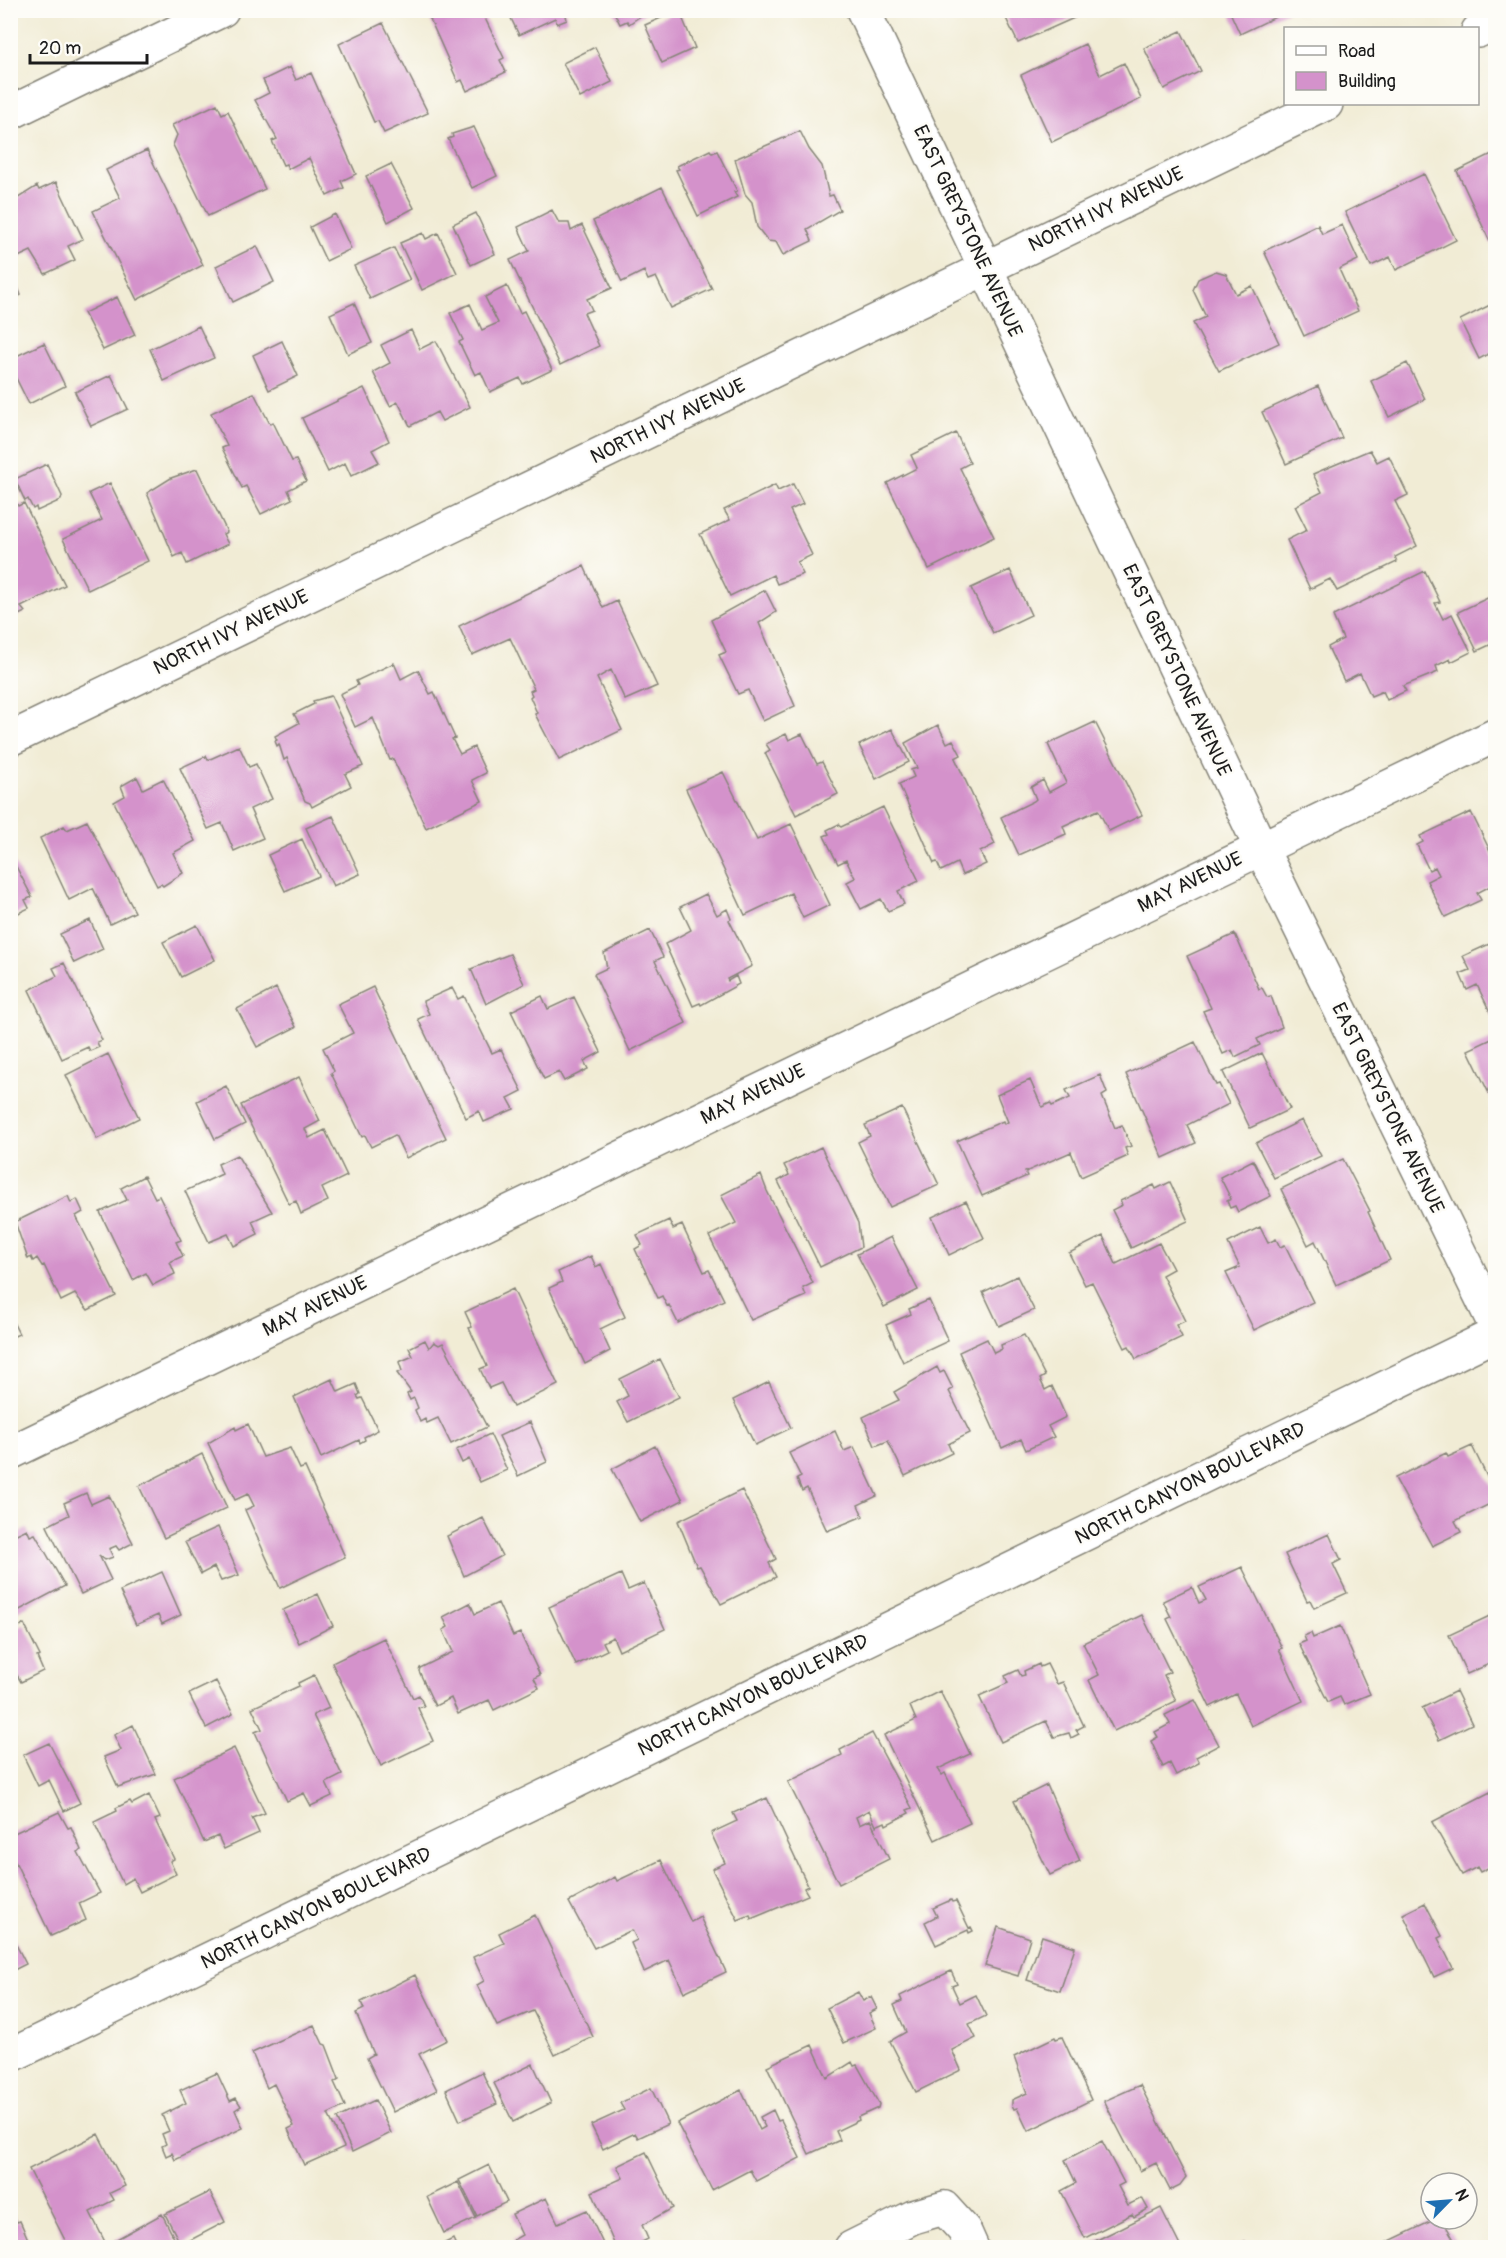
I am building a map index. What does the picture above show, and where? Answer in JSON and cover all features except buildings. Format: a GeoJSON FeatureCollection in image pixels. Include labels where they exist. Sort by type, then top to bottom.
{"type":"FeatureCollection","features":[{"type":"Feature","properties":{"kind":"street"},"geometry":{"type":"LineString","coordinates":[[10,113],[222,10]]}},
{"type":"Feature","properties":{"kind":"street","name":"EAST GREYSTONE AVENUE"},"geometry":{"type":"LineString","coordinates":[[863,10],[1262,848],[1496,1327]]}},
{"type":"Feature","properties":{"kind":"street"},"geometry":{"type":"LineString","coordinates":[[1479,30],[1496,22]]}},
{"type":"Feature","properties":{"kind":"street","name":"NORTH IVY AVENUE"},"geometry":{"type":"LineString","coordinates":[[10,739],[1324,105]]}},
{"type":"Feature","properties":{"kind":"street","name":"MAY AVENUE"},"geometry":{"type":"LineString","coordinates":[[10,1453],[1496,735]]}},
{"type":"Feature","properties":{"kind":"street","name":"NORTH CANYON BOULEVARD"},"geometry":{"type":"LineString","coordinates":[[10,2056],[1496,1335]]}},
{"type":"Feature","properties":{"kind":"street"},"geometry":{"type":"LineString","coordinates":[[851,2247],[913,2217],[944,2208],[964,2230],[972,2247]]}}]}
